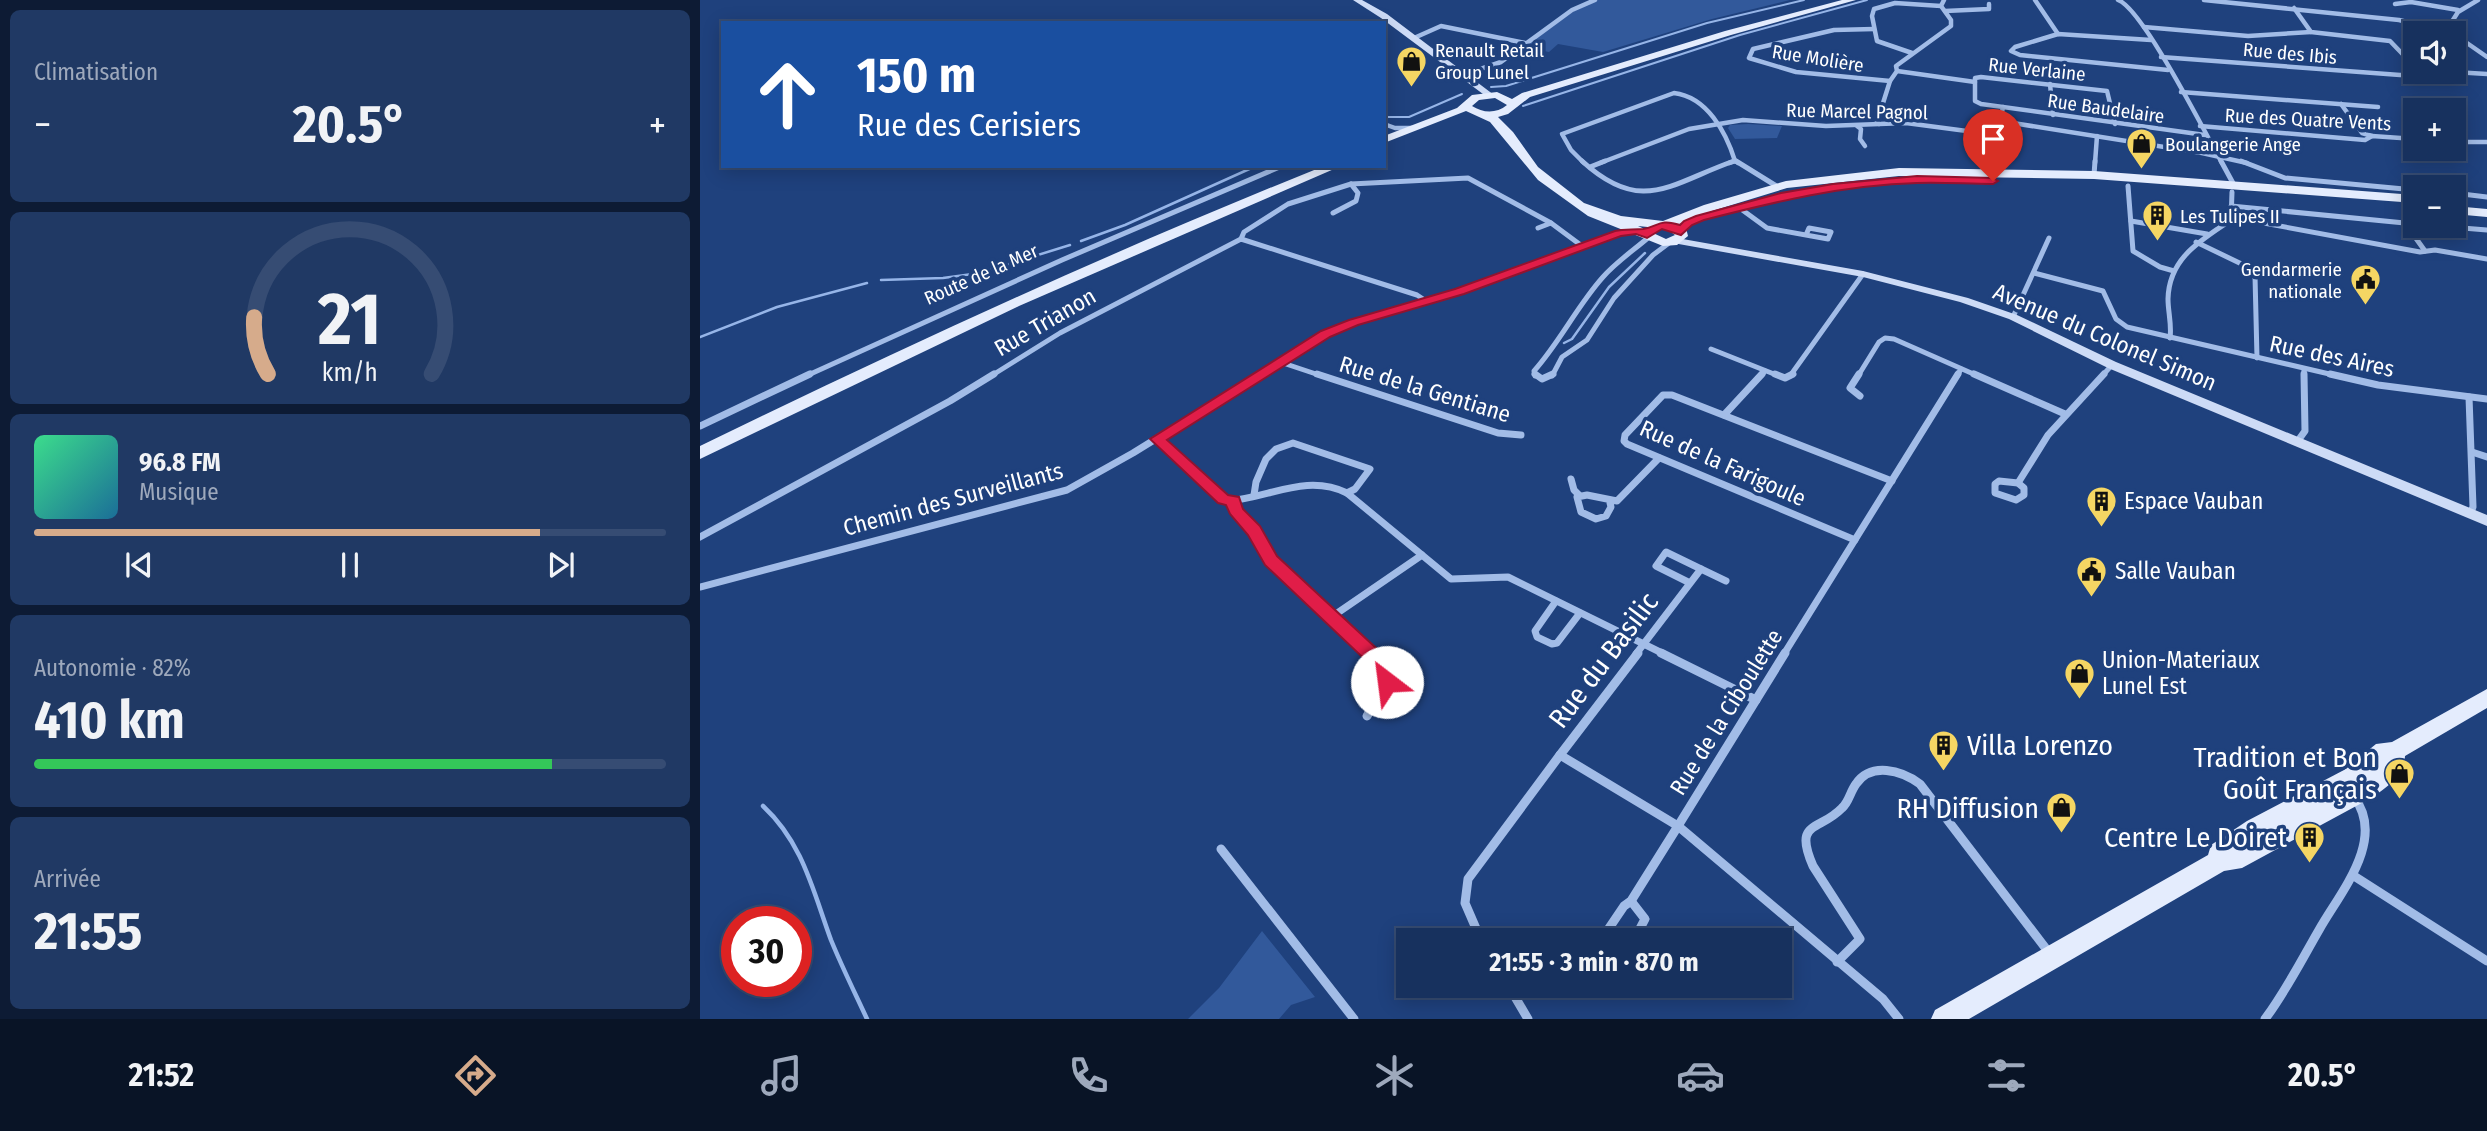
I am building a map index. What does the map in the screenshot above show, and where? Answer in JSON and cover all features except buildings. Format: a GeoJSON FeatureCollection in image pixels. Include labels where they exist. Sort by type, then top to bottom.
{"type":"FeatureCollection","features":[{"type":"Feature","properties":{"kind":"main road"},"geometry":{"type":"LineString","coordinates":[[1357,0],[1414,38],[1466,79],[1495,95],[1508,107],[1510,127],[1507,130]]}},
{"type":"Feature","properties":{"kind":"main road"},"geometry":{"type":"LineString","coordinates":[[1387,133],[1417,127],[1469,102],[1639,53],[1843,0]]}},
{"type":"Feature","properties":{"kind":"main road"},"geometry":{"type":"LineString","coordinates":[[1387,133],[1508,107],[1526,95],[1669,51],[1852,0]]}},
{"type":"Feature","properties":{"kind":"main road"},"geometry":{"type":"LineString","coordinates":[[1466,79],[1469,102],[1481,114],[1507,130],[1533,169],[1618,229],[1651,231],[1684,217],[1778,187],[1899,172],[2094,176],[2403,205]]}},
{"type":"Feature","properties":{"kind":"main road","name":"Route de la Mer"},"geometry":{"type":"LineString","coordinates":[[700,453],[920,345],[1223,205],[1312,168]]}},
{"type":"Feature","properties":{"kind":"main road","name":"Route de la Mer"},"geometry":{"type":"LineString","coordinates":[[1116,256],[1330,168]]}},
{"type":"Feature","properties":{"kind":"main road"},"geometry":{"type":"LineString","coordinates":[[1651,231],[1657,242],[1680,239],[1693,221],[1795,194],[1917,179],[2240,189],[2403,198]]}},
{"type":"Feature","properties":{"kind":"main road"},"geometry":{"type":"LineString","coordinates":[[1562,192],[1635,219],[1657,221],[1684,217]]}},
{"type":"Feature","properties":{"kind":"main road"},"geometry":{"type":"LineString","coordinates":[[2466,203],[2487,205]]}},
{"type":"Feature","properties":{"kind":"main road"},"geometry":{"type":"LineString","coordinates":[[1584,207],[1680,239]]}},
{"type":"Feature","properties":{"kind":"main road"},"geometry":{"type":"LineString","coordinates":[[2466,211],[2487,213]]}},
{"type":"Feature","properties":{"kind":"main road","name":"Avenue du Colonel Simon"},"geometry":{"type":"LineString","coordinates":[[1680,239],[1863,274],[1947,294],[2013,317],[2112,365],[2487,521]]}},
{"type":"Feature","properties":{"kind":"main road"},"geometry":{"type":"LineString","coordinates":[[1944,1019],[2221,860],[2234,860],[2257,838],[2346,790],[2379,780],[2395,761],[2394,752],[2487,698]]}},
{"type":"Feature","properties":{"kind":"street"},"geometry":{"type":"LineString","coordinates":[[1466,79],[1501,62],[1572,10],[1595,0]]}},
{"type":"Feature","properties":{"kind":"street"},"geometry":{"type":"LineString","coordinates":[[1941,6],[1944,0]]}},
{"type":"Feature","properties":{"kind":"street"},"geometry":{"type":"LineString","coordinates":[[2035,0],[2058,34]]}},
{"type":"Feature","properties":{"kind":"street"},"geometry":{"type":"LineString","coordinates":[[2118,0],[2128,2],[2218,158],[2240,189],[2231,206],[2229,221],[2186,250],[2174,271],[2168,303],[2172,328],[2170,338]]}},
{"type":"Feature","properties":{"kind":"street"},"geometry":{"type":"LineString","coordinates":[[2204,0],[2403,21]]}},
{"type":"Feature","properties":{"kind":"street"},"geometry":{"type":"LineString","coordinates":[[2450,21],[2458,10],[2478,0]]}},
{"type":"Feature","properties":{"kind":"street"},"geometry":{"type":"LineString","coordinates":[[2395,4],[2433,3],[2458,10]]}},
{"type":"Feature","properties":{"kind":"street"},"geometry":{"type":"LineString","coordinates":[[1879,124],[1877,122],[1890,81],[1897,71],[1896,66],[1946,33],[1951,26],[1941,6],[1882,4],[1874,9],[1877,41],[1912,53]]}},
{"type":"Feature","properties":{"kind":"street"},"geometry":{"type":"LineString","coordinates":[[1945,11],[1989,9],[1989,4]]}},
{"type":"Feature","properties":{"kind":"street"},"geometry":{"type":"LineString","coordinates":[[2294,8],[2311,32]]}},
{"type":"Feature","properties":{"kind":"street"},"geometry":{"type":"LineString","coordinates":[[1414,38],[1441,26],[1525,43]]}},
{"type":"Feature","properties":{"kind":"street"},"geometry":{"type":"LineString","coordinates":[[2144,27],[2248,36],[2311,32],[2390,41],[2403,56]]}},
{"type":"Feature","properties":{"kind":"street","name":"Rue Molière"},"geometry":{"type":"LineString","coordinates":[[1874,29],[1834,30],[1753,49],[1749,58],[1796,72],[1890,81]]}},
{"type":"Feature","properties":{"kind":"street"},"geometry":{"type":"LineString","coordinates":[[2151,40],[2058,34],[2015,47],[2011,51],[2020,55],[2168,70]]}},
{"type":"Feature","properties":{"kind":"street"},"geometry":{"type":"LineString","coordinates":[[2466,43],[2487,57]]}},
{"type":"Feature","properties":{"kind":"street","name":"Rue des Ibis"},"geometry":{"type":"LineString","coordinates":[[2161,57],[2403,75]]}},
{"type":"Feature","properties":{"kind":"street"},"geometry":{"type":"LineString","coordinates":[[1897,71],[1975,82]]}},
{"type":"Feature","properties":{"kind":"street"},"geometry":{"type":"LineString","coordinates":[[2466,73],[2487,74]]}},
{"type":"Feature","properties":{"kind":"street","name":"Rue Verlaine"},"geometry":{"type":"LineString","coordinates":[[1975,82],[1978,77],[2107,90],[2115,124]]}},
{"type":"Feature","properties":{"kind":"street","name":"Rue Baudelaire"},"geometry":{"type":"LineString","coordinates":[[1975,82],[1975,101],[2053,115],[2205,135]]}},
{"type":"Feature","properties":{"kind":"street"},"geometry":{"type":"LineString","coordinates":[[2050,84],[2053,115]]}},
{"type":"Feature","properties":{"kind":"street"},"geometry":{"type":"LineString","coordinates":[[1735,161],[1648,194],[1627,190],[1590,167],[1570,149],[1562,136],[1563,132],[1678,92],[1690,96],[1717,123],[1728,138],[1735,161],[1778,187]]}},
{"type":"Feature","properties":{"kind":"street"},"geometry":{"type":"LineString","coordinates":[[2181,92],[2378,107]]}},
{"type":"Feature","properties":{"kind":"street"},"geometry":{"type":"LineString","coordinates":[[2342,104],[2362,133],[2372,136]]}},
{"type":"Feature","properties":{"kind":"street"},"geometry":{"type":"LineString","coordinates":[[1989,172],[2003,107]]}},
{"type":"Feature","properties":{"kind":"street","name":"Rue Marcel Pagnol"},"geometry":{"type":"LineString","coordinates":[[1590,167],[1689,129],[1743,120],[1813,126],[1906,123],[1997,135]]}},
{"type":"Feature","properties":{"kind":"street"},"geometry":{"type":"LineString","coordinates":[[2000,121],[2244,162],[2285,178],[2403,189]]}},
{"type":"Feature","properties":{"kind":"street"},"geometry":{"type":"LineString","coordinates":[[1857,126],[1861,129],[1860,139],[1865,146]]}},
{"type":"Feature","properties":{"kind":"street","name":"Rue des Quatre Vents"},"geometry":{"type":"LineString","coordinates":[[2200,126],[2365,140],[2372,136],[2403,138]]}},
{"type":"Feature","properties":{"kind":"street"},"geometry":{"type":"LineString","coordinates":[[2094,176],[2096,136]]}},
{"type":"Feature","properties":{"kind":"street"},"geometry":{"type":"LineString","coordinates":[[2466,142],[2487,142]]}},
{"type":"Feature","properties":{"kind":"street","name":"Route de la Mer"},"geometry":{"type":"LineString","coordinates":[[700,426],[868,345],[1108,238],[1277,168]]}},
{"type":"Feature","properties":{"kind":"street","name":"Rue Trianon"},"geometry":{"type":"LineString","coordinates":[[700,537],[950,401],[1060,333],[1241,239],[1244,232],[1288,204],[1351,184],[1471,178],[1550,223],[1581,246]]}},
{"type":"Feature","properties":{"kind":"street"},"geometry":{"type":"LineString","coordinates":[[1332,213],[1356,201],[1357,193],[1351,184]]}},
{"type":"Feature","properties":{"kind":"street"},"geometry":{"type":"LineString","coordinates":[[2128,186],[2133,251],[2160,267],[2174,271]]}},
{"type":"Feature","properties":{"kind":"street"},"geometry":{"type":"LineString","coordinates":[[2466,195],[2487,197]]}},
{"type":"Feature","properties":{"kind":"street"},"geometry":{"type":"LineString","coordinates":[[2231,206],[2403,223]]}},
{"type":"Feature","properties":{"kind":"street"},"geometry":{"type":"LineString","coordinates":[[1741,209],[1763,227],[1805,235]]}},
{"type":"Feature","properties":{"kind":"street"},"geometry":{"type":"LineString","coordinates":[[2231,217],[2425,251],[2435,250],[2487,259]]}},
{"type":"Feature","properties":{"kind":"street"},"geometry":{"type":"LineString","coordinates":[[2132,221],[2207,234]]}},
{"type":"Feature","properties":{"kind":"street"},"geometry":{"type":"LineString","coordinates":[[1538,228],[1550,223]]}},
{"type":"Feature","properties":{"kind":"street"},"geometry":{"type":"LineString","coordinates":[[2466,228],[2487,230]]}},
{"type":"Feature","properties":{"kind":"street","name":"Chemin des Surveillants"},"geometry":{"type":"LineString","coordinates":[[702,584],[1067,490],[1157,439],[1325,334],[1460,292],[1618,229]]}},
{"type":"Feature","properties":{"kind":"street"},"geometry":{"type":"LineString","coordinates":[[1651,231],[1604,276],[1550,353],[1534,371],[1535,376],[1542,379],[1551,377],[1562,357],[1587,340],[1614,299],[1653,255],[1680,239]]}},
{"type":"Feature","properties":{"kind":"street"},"geometry":{"type":"LineString","coordinates":[[2013,317],[2049,238]]}},
{"type":"Feature","properties":{"kind":"street"},"geometry":{"type":"LineString","coordinates":[[2416,238],[2425,251]]}},
{"type":"Feature","properties":{"kind":"street"},"geometry":{"type":"LineString","coordinates":[[1241,239],[1417,295],[1426,301]]}},
{"type":"Feature","properties":{"kind":"street"},"geometry":{"type":"LineString","coordinates":[[2196,242],[2252,269],[2255,276],[2258,358]]}},
{"type":"Feature","properties":{"kind":"street","name":"Rue des Aires"},"geometry":{"type":"LineString","coordinates":[[2034,273],[2095,287],[2106,295],[2121,324],[2170,338],[2401,389],[2487,399]]}},
{"type":"Feature","properties":{"kind":"street"},"geometry":{"type":"LineString","coordinates":[[1711,349],[1765,371],[1785,377],[1792,375],[1863,274]]}},
{"type":"Feature","properties":{"kind":"street"},"geometry":{"type":"LineString","coordinates":[[1860,396],[1850,388],[1879,342],[1885,338],[1895,339],[2065,414]]}},
{"type":"Feature","properties":{"kind":"street","name":"Rue de la Gentiane"},"geometry":{"type":"LineString","coordinates":[[1280,362],[1498,433],[1521,435]]}},
{"type":"Feature","properties":{"kind":"street"},"geometry":{"type":"LineString","coordinates":[[2018,483],[2032,454],[2065,414],[2112,365]]}},
{"type":"Feature","properties":{"kind":"street","name":"Rue de la Ciboulette"},"geometry":{"type":"LineString","coordinates":[[1899,1019],[1883,999],[1678,826],[1961,369]]}},
{"type":"Feature","properties":{"kind":"street"},"geometry":{"type":"LineString","coordinates":[[2297,442],[2305,431],[2304,369]]}},
{"type":"Feature","properties":{"kind":"street"},"geometry":{"type":"LineString","coordinates":[[1724,415],[1765,371]]}},
{"type":"Feature","properties":{"kind":"street","name":"Rue de la Farigoule"},"geometry":{"type":"LineString","coordinates":[[1855,540],[1627,444],[1624,438],[1663,395],[1672,395],[1892,481]]}},
{"type":"Feature","properties":{"kind":"street"},"geometry":{"type":"LineString","coordinates":[[2469,397],[2473,508],[2470,514]]}},
{"type":"Feature","properties":{"kind":"street"},"geometry":{"type":"LineString","coordinates":[[1157,439],[1223,499],[1233,501],[1321,483],[1330,484],[1347,493],[1451,579],[1463,582],[1482,578],[1508,578],[1756,699]]}},
{"type":"Feature","properties":{"kind":"street"},"geometry":{"type":"LineString","coordinates":[[1254,495],[1262,460],[1268,454],[1293,443],[1370,469],[1355,489],[1347,493]]}},
{"type":"Feature","properties":{"kind":"street"},"geometry":{"type":"LineString","coordinates":[[2472,453],[2487,457]]}},
{"type":"Feature","properties":{"kind":"street"},"geometry":{"type":"LineString","coordinates":[[1579,495],[1589,494],[1610,503],[1625,496],[1659,458]]}},
{"type":"Feature","properties":{"kind":"street"},"geometry":{"type":"LineString","coordinates":[[1571,479],[1574,490],[1579,495]]}},
{"type":"Feature","properties":{"kind":"street"},"geometry":{"type":"LineString","coordinates":[[1579,495],[1579,509],[1596,519],[1606,516],[1611,510],[1610,503]]}},
{"type":"Feature","properties":{"kind":"street"},"geometry":{"type":"LineString","coordinates":[[1233,501],[1235,510],[1254,531],[1271,560],[1333,616],[1387,671],[1387,682],[1376,705],[1367,716]]}},
{"type":"Feature","properties":{"kind":"street","name":"Rue du Basilic"},"geometry":{"type":"LineString","coordinates":[[1690,583],[1656,566],[1666,552],[1727,581]]}},
{"type":"Feature","properties":{"kind":"street"},"geometry":{"type":"LineString","coordinates":[[1333,616],[1422,555]]}},
{"type":"Feature","properties":{"kind":"street","name":"Rue du Basilic"},"geometry":{"type":"LineString","coordinates":[[1678,826],[1560,755],[1701,569]]}},
{"type":"Feature","properties":{"kind":"street"},"geometry":{"type":"LineString","coordinates":[[1556,601],[1535,631],[1537,637],[1557,643],[1580,614]]}},
{"type":"Feature","properties":{"kind":"street"},"geometry":{"type":"LineString","coordinates":[[1475,928],[1465,909],[1464,889],[1468,879],[1560,755]]}},
{"type":"Feature","properties":{"kind":"street"},"geometry":{"type":"LineString","coordinates":[[1837,962],[1860,939],[1809,861],[1805,845],[1807,832],[1817,821],[1840,810],[1849,801],[1856,783],[1866,774],[1881,770],[1900,772],[1920,784],[2053,958]]}},
{"type":"Feature","properties":{"kind":"street"},"geometry":{"type":"LineString","coordinates":[[2265,1019],[2278,1004],[2327,916],[2354,876],[2364,827],[2361,806],[2346,790]]}},
{"type":"Feature","properties":{"kind":"street"},"geometry":{"type":"LineString","coordinates":[[1609,928],[1624,906],[1631,901],[1678,826]]}},
{"type":"Feature","properties":{"kind":"street"},"geometry":{"type":"LineString","coordinates":[[1221,849],[1354,1019]]}},
{"type":"Feature","properties":{"kind":"street"},"geometry":{"type":"LineString","coordinates":[[2354,876],[2487,961]]}},
{"type":"Feature","properties":{"kind":"street"},"geometry":{"type":"LineString","coordinates":[[1631,901],[1645,919],[1640,928]]}},
{"type":"Feature","properties":{"kind":"street"},"geometry":{"type":"LineString","coordinates":[[1516,998],[1528,1019]]}},
{"type":"Feature","properties":{"kind":"shaded area"},"geometry":{"type":"Polygon","coordinates":[[[1598,0],[1790,0],[1712,19],[1603,52],[1558,44],[1549,52],[1524,47],[1577,9],[1598,0]]]}},
{"type":"Feature","properties":{"kind":"shaded area"},"geometry":{"type":"Polygon","coordinates":[[[1730,125],[1782,126],[1777,138],[1735,139],[1728,128],[1730,125]]]}},
{"type":"Feature","properties":{"kind":"shaded area"},"geometry":{"type":"Polygon","coordinates":[[[1262,931],[1315,997],[1291,1005],[1279,1019],[1188,1019],[1219,988],[1262,931]]]}},
{"type":"Feature","properties":{"kind":"waterway"},"geometry":{"type":"LineString","coordinates":[[1491,87],[1506,86],[1707,23],[1804,0]]}},
{"type":"Feature","properties":{"kind":"waterway"},"geometry":{"type":"LineString","coordinates":[[1523,106],[1740,35],[1867,0]]}},
{"type":"Feature","properties":{"kind":"waterway"},"geometry":{"type":"LineString","coordinates":[[1386,117],[1409,117],[1462,94]]}},
{"type":"Feature","properties":{"kind":"waterway"},"geometry":{"type":"LineString","coordinates":[[1081,241],[1125,225],[1252,168]]}},
{"type":"Feature","properties":{"kind":"waterway"},"geometry":{"type":"LineString","coordinates":[[881,280],[943,278],[980,273],[1070,245]]}},
{"type":"Feature","properties":{"kind":"waterway"},"geometry":{"type":"LineString","coordinates":[[1564,343],[1572,339],[1609,287],[1645,253]]}},
{"type":"Feature","properties":{"kind":"waterway"},"geometry":{"type":"LineString","coordinates":[[700,337],[777,307],[867,283]]}},
{"type":"Feature","properties":{"kind":"waterway"},"geometry":{"type":"LineString","coordinates":[[763,806],[777,820],[797,852],[831,940],[867,1019]]}},
{"type":"Feature","properties":{"kind":"place","name":"Renault Retail Group Lunel"},"geometry":{"type":"Point","coordinates":[1412,88]}},
{"type":"Feature","properties":{"kind":"place","name":"Boulangerie Ange"},"geometry":{"type":"Point","coordinates":[2142,171]}},
{"type":"Feature","properties":{"kind":"place","name":"Les Tulipes II"},"geometry":{"type":"Point","coordinates":[2157,243]}},
{"type":"Feature","properties":{"kind":"place","name":"Gendarmerie nationale"},"geometry":{"type":"Point","coordinates":[2365,307]}},
{"type":"Feature","properties":{"kind":"place","name":"Espace Vauban"},"geometry":{"type":"Point","coordinates":[2101,528]}},
{"type":"Feature","properties":{"kind":"place","name":"Salle Vauban"},"geometry":{"type":"Point","coordinates":[2092,598]}},
{"type":"Feature","properties":{"kind":"place","name":"Union-Materiaux Lunel Est"},"geometry":{"type":"Point","coordinates":[2079,700]}},
{"type":"Feature","properties":{"kind":"place","name":"Villa Lorenzo"},"geometry":{"type":"Point","coordinates":[1944,772]}},
{"type":"Feature","properties":{"kind":"place","name":"Tradition et Bon Goût Français"},"geometry":{"type":"Point","coordinates":[2400,800]}},
{"type":"Feature","properties":{"kind":"place","name":"RH Diffusion"},"geometry":{"type":"Point","coordinates":[2062,835]}},
{"type":"Feature","properties":{"kind":"place","name":"Centre Le Doiret"},"geometry":{"type":"Point","coordinates":[2310,864]}},
{"type":"Feature","properties":{"kind":"route"},"geometry":{"type":"LineString","coordinates":[[1387,682],[1387,671],[1382,665],[1271,560],[1254,531],[1235,510],[1233,501],[1223,499],[1157,439],[1325,334],[1354,322],[1460,292],[1619,233],[1637,231],[1647,234],[1649,229],[1661,225],[1675,227],[1681,231],[1688,223],[1700,218],[1781,196],[1833,188],[1917,179],[1993,181]]}}]}
